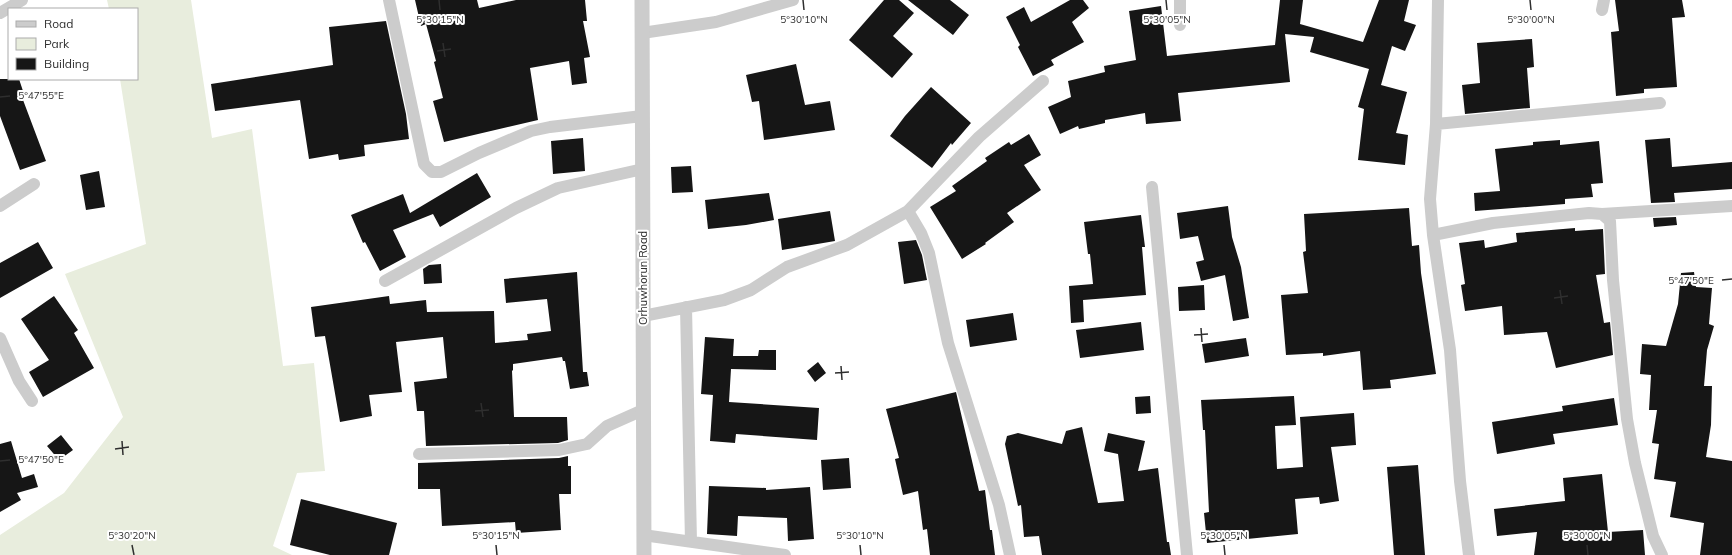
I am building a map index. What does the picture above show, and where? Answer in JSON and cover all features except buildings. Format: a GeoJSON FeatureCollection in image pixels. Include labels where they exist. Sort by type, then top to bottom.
{"type":"FeatureCollection","features":[{"type":"Feature","properties":{"kind":"street"},"geometry":{"type":"LineString","coordinates":[[8,8],[22,0]]}},
{"type":"Feature","properties":{"kind":"street"},"geometry":{"type":"LineString","coordinates":[[389,0],[424,164],[432,172],[441,172],[479,152],[531,131],[550,127],[642,116]]}},
{"type":"Feature","properties":{"kind":"street","name":"Orhuwhorun Road"},"geometry":{"type":"LineString","coordinates":[[642,0],[644,555]]}},
{"type":"Feature","properties":{"kind":"street"},"geometry":{"type":"LineString","coordinates":[[642,33],[716,22],[793,0]]}},
{"type":"Feature","properties":{"kind":"street"},"geometry":{"type":"LineString","coordinates":[[1180,0],[1180,25]]}},
{"type":"Feature","properties":{"kind":"street"},"geometry":{"type":"LineString","coordinates":[[1438,0],[1436,124],[1430,198],[1433,235],[1450,350],[1460,481],[1469,555]]}},
{"type":"Feature","properties":{"kind":"street"},"geometry":{"type":"LineString","coordinates":[[643,316],[724,300],[751,290],[787,267],[847,245],[908,211],[979,138],[1043,81]]}},
{"type":"Feature","properties":{"kind":"street"},"geometry":{"type":"LineString","coordinates":[[1436,124],[1660,103]]}},
{"type":"Feature","properties":{"kind":"street"},"geometry":{"type":"LineString","coordinates":[[385,281],[516,208],[558,188],[642,170]]}},
{"type":"Feature","properties":{"kind":"street"},"geometry":{"type":"LineString","coordinates":[[0,206],[34,184]]}},
{"type":"Feature","properties":{"kind":"street"},"geometry":{"type":"LineString","coordinates":[[1152,187],[1186,555]]}},
{"type":"Feature","properties":{"kind":"street"},"geometry":{"type":"LineString","coordinates":[[1433,235],[1493,223],[1589,213],[1602,214],[1732,206]]}},
{"type":"Feature","properties":{"kind":"street"},"geometry":{"type":"LineString","coordinates":[[908,211],[921,233],[929,253],[948,343],[999,505],[1010,555]]}},
{"type":"Feature","properties":{"kind":"street"},"geometry":{"type":"LineString","coordinates":[[1602,214],[1610,221],[1613,280],[1627,419],[1633,455],[1653,536],[1662,555]]}},
{"type":"Feature","properties":{"kind":"street"},"geometry":{"type":"LineString","coordinates":[[686,307],[691,542]]}},
{"type":"Feature","properties":{"kind":"street"},"geometry":{"type":"LineString","coordinates":[[0,338],[19,381],[32,400]]}},
{"type":"Feature","properties":{"kind":"street"},"geometry":{"type":"LineString","coordinates":[[419,454],[559,450],[587,444],[607,426],[643,410]]}},
{"type":"Feature","properties":{"kind":"street"},"geometry":{"type":"LineString","coordinates":[[644,535],[785,555]]}},
{"type":"Feature","properties":{"kind":"green space"},"geometry":{"type":"Polygon","coordinates":[[[107,0],[191,0],[212,138],[252,129],[283,366],[314,363],[325,471],[297,473],[273,546],[292,555],[0,555],[0,535],[64,493],[123,417],[65,274],[146,244],[120,80],[138,80],[138,8],[109,8],[107,0]]]}}]}
